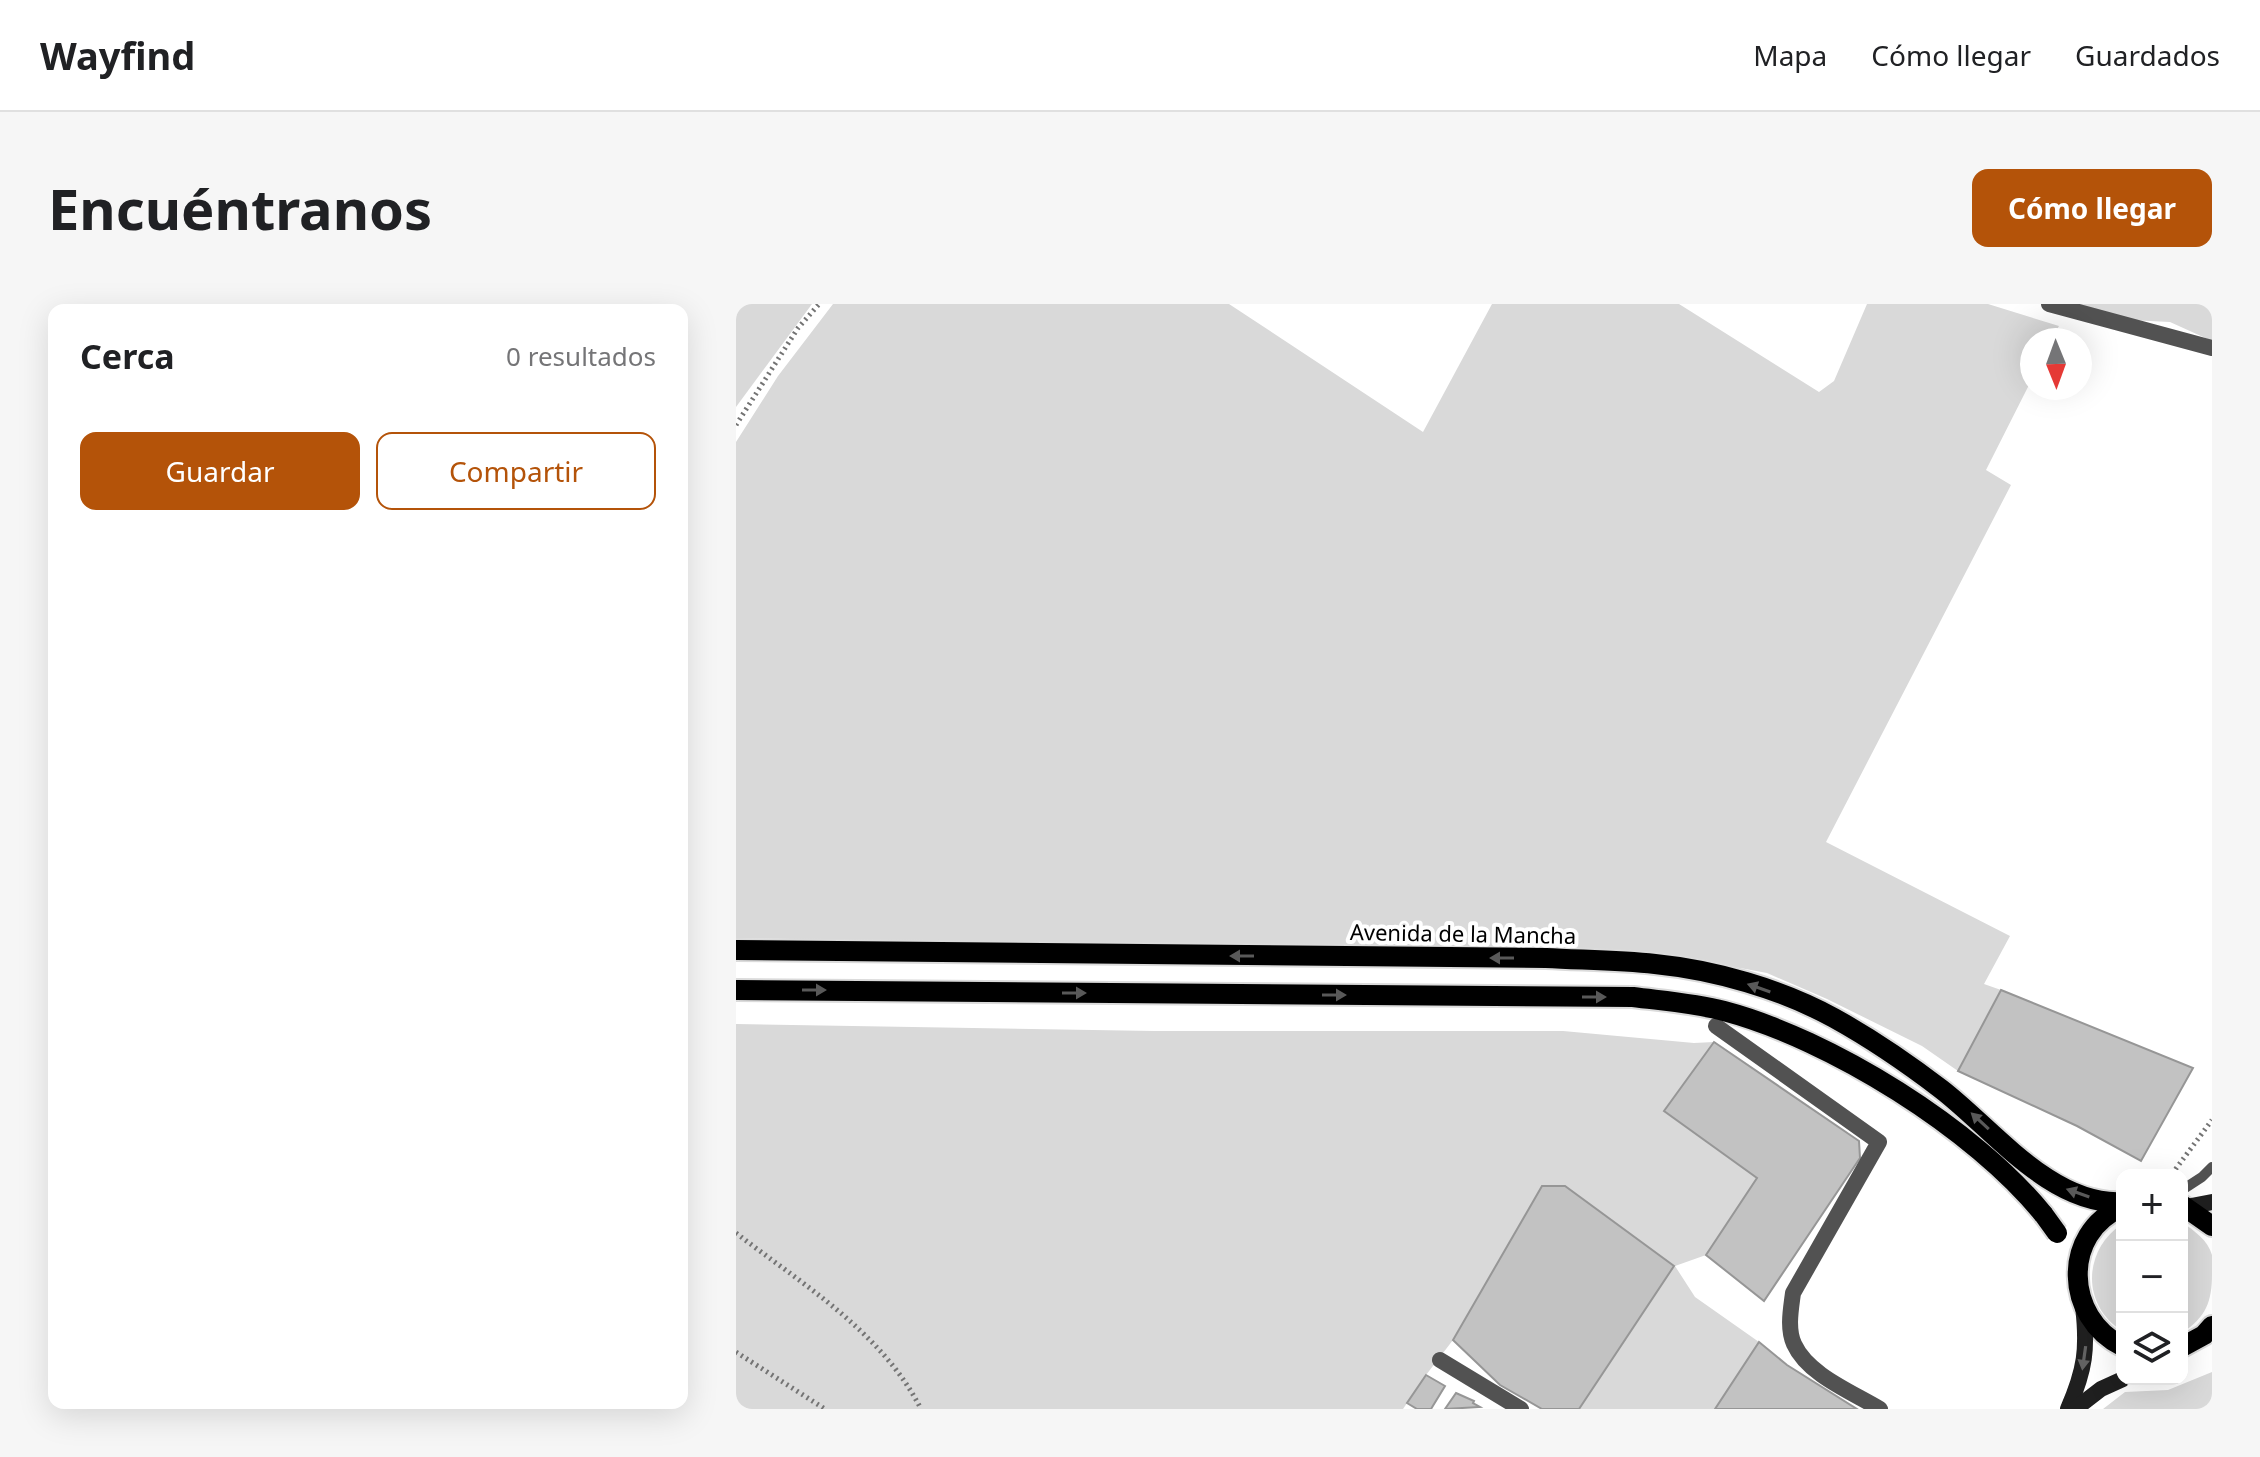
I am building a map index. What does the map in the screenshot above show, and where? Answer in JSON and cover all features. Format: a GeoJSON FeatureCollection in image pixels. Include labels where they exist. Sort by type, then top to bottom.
{"type":"FeatureCollection","features":[{"type":"Feature","properties":{"kind":"main road","name":"Avenida de la Mancha"},"geometry":{"type":"LineString","coordinates":[[736,950],[1546,958],[1668,966],[1741,981],[1832,1017],[1890,1051],[1941,1089],[2038,1173],[2086,1196],[2116,1203]]}},
{"type":"Feature","properties":{"kind":"main road"},"geometry":{"type":"LineString","coordinates":[[736,990],[1633,997],[1686,1003],[1725,1011],[1774,1028],[1819,1048],[1929,1110],[1982,1153],[2044,1215],[2079,1263]]}},
{"type":"Feature","properties":{"kind":"main road"},"geometry":{"type":"LineString","coordinates":[[2188,1201],[2212,1202]]}},
{"type":"Feature","properties":{"kind":"main road"},"geometry":{"type":"LineString","coordinates":[[2188,1205],[2212,1226]]}},
{"type":"Feature","properties":{"kind":"main road"},"geometry":{"type":"LineString","coordinates":[[2068,1409],[2081,1378],[2087,1339],[2077,1282],[2083,1245],[2095,1227],[2116,1209]]}},
{"type":"Feature","properties":{"kind":"main road"},"geometry":{"type":"LineString","coordinates":[[2083,1305],[2095,1327],[2116,1343]]}},
{"type":"Feature","properties":{"kind":"main road"},"geometry":{"type":"LineString","coordinates":[[2188,1344],[2204,1335],[2212,1326]]}},
{"type":"Feature","properties":{"kind":"main road"},"geometry":{"type":"LineString","coordinates":[[2075,1409],[2101,1389],[2116,1382]]}},
{"type":"Feature","properties":{"kind":"street"},"geometry":{"type":"LineString","coordinates":[[2049,304],[2212,348]]}},
{"type":"Feature","properties":{"kind":"street"},"geometry":{"type":"LineString","coordinates":[[1716,1026],[1879,1142],[1793,1293],[1790,1321],[1794,1343],[1812,1368],[1880,1409]]}},
{"type":"Feature","properties":{"kind":"street"},"geometry":{"type":"LineString","coordinates":[[1440,1360],[1521,1409]]}},
{"type":"Feature","properties":{"kind":"lane"},"geometry":{"type":"LineString","coordinates":[[2188,1195],[2212,1167]]}},
{"type":"Feature","properties":{"kind":"path"},"geometry":{"type":"LineString","coordinates":[[736,425],[798,328],[819,304]]}},
{"type":"Feature","properties":{"kind":"path"},"geometry":{"type":"LineString","coordinates":[[2176,1169],[2212,1120]]}},
{"type":"Feature","properties":{"kind":"path"},"geometry":{"type":"LineString","coordinates":[[736,1233],[846,1317],[909,1385],[921,1409]]}},
{"type":"Feature","properties":{"kind":"path"},"geometry":{"type":"LineString","coordinates":[[736,1352],[825,1409]]}},
{"type":"Feature","properties":{"kind":"shaded area"},"geometry":{"type":"Polygon","coordinates":[[[736,304],[812,304],[736,407],[736,304]]]}},
{"type":"Feature","properties":{"kind":"shaded area"},"geometry":{"type":"Polygon","coordinates":[[[833,304],[1229,304],[1423,432],[1492,304],[1679,304],[1819,392],[1834,381],[1867,304],[1988,304],[2059,326],[2020,328],[2021,400],[1986,470],[2011,485],[1826,842],[2010,936],[1984,984],[2001,990],[1958,1071],[1922,1046],[1767,973],[1659,953],[1493,946],[1222,946],[736,938],[736,442],[778,376],[833,304]]]}},
{"type":"Feature","properties":{"kind":"shaded area"},"geometry":{"type":"Polygon","coordinates":[[[2070,304],[2212,304],[2212,341],[2170,322],[2129,320],[2070,304]]]}},
{"type":"Feature","properties":{"kind":"shaded area"},"geometry":{"type":"Polygon","coordinates":[[[736,1024],[1154,1031],[1563,1031],[1694,1043],[1714,1042],[1665,1111],[1757,1178],[1706,1255],[1675,1266],[1695,1297],[1759,1342],[1715,1409],[1579,1409],[1674,1266],[1565,1186],[1542,1186],[1453,1340],[1403,1409],[736,1409],[736,1024]]]}},
{"type":"Feature","properties":{"kind":"shaded area"},"geometry":{"type":"Polygon","coordinates":[[[2188,1227],[2200,1236],[2212,1255],[2211,1293],[2197,1321],[2188,1328],[2188,1227]]]}},
{"type":"Feature","properties":{"kind":"shaded area"},"geometry":{"type":"Polygon","coordinates":[[[2116,1229],[2116,1326],[2099,1307],[2092,1278],[2094,1262],[2109,1235],[2116,1229]]]}},
{"type":"Feature","properties":{"kind":"shaded area"},"geometry":{"type":"Polygon","coordinates":[[[2212,1372],[2212,1409],[2103,1409],[2125,1392],[2168,1390],[2188,1385],[2188,1382],[2212,1372]]]}},
{"type":"Feature","properties":{"kind":"building"},"geometry":{"type":"Polygon","coordinates":[[[2001,990],[2193,1068],[2141,1161],[2077,1126],[1958,1071],[2001,990]]]}},
{"type":"Feature","properties":{"kind":"building"},"geometry":{"type":"Polygon","coordinates":[[[1714,1042],[1859,1141],[1860,1158],[1764,1301],[1706,1255],[1757,1178],[1664,1111],[1714,1042]]]}},
{"type":"Feature","properties":{"kind":"building"},"geometry":{"type":"Polygon","coordinates":[[[1542,1186],[1565,1186],[1674,1266],[1579,1409],[1542,1409],[1500,1385],[1453,1340],[1542,1186]]]}},
{"type":"Feature","properties":{"kind":"building"},"geometry":{"type":"Polygon","coordinates":[[[1759,1342],[1787,1365],[1857,1409],[1715,1409],[1759,1342]]]}},
{"type":"Feature","properties":{"kind":"building"},"geometry":{"type":"Polygon","coordinates":[[[1426,1375],[1445,1386],[1431,1409],[1417,1409],[1407,1403],[1426,1375]]]}},
{"type":"Feature","properties":{"kind":"building"},"geometry":{"type":"Polygon","coordinates":[[[1456,1393],[1474,1401],[1480,1407],[1445,1409],[1456,1393]]]}}]}
